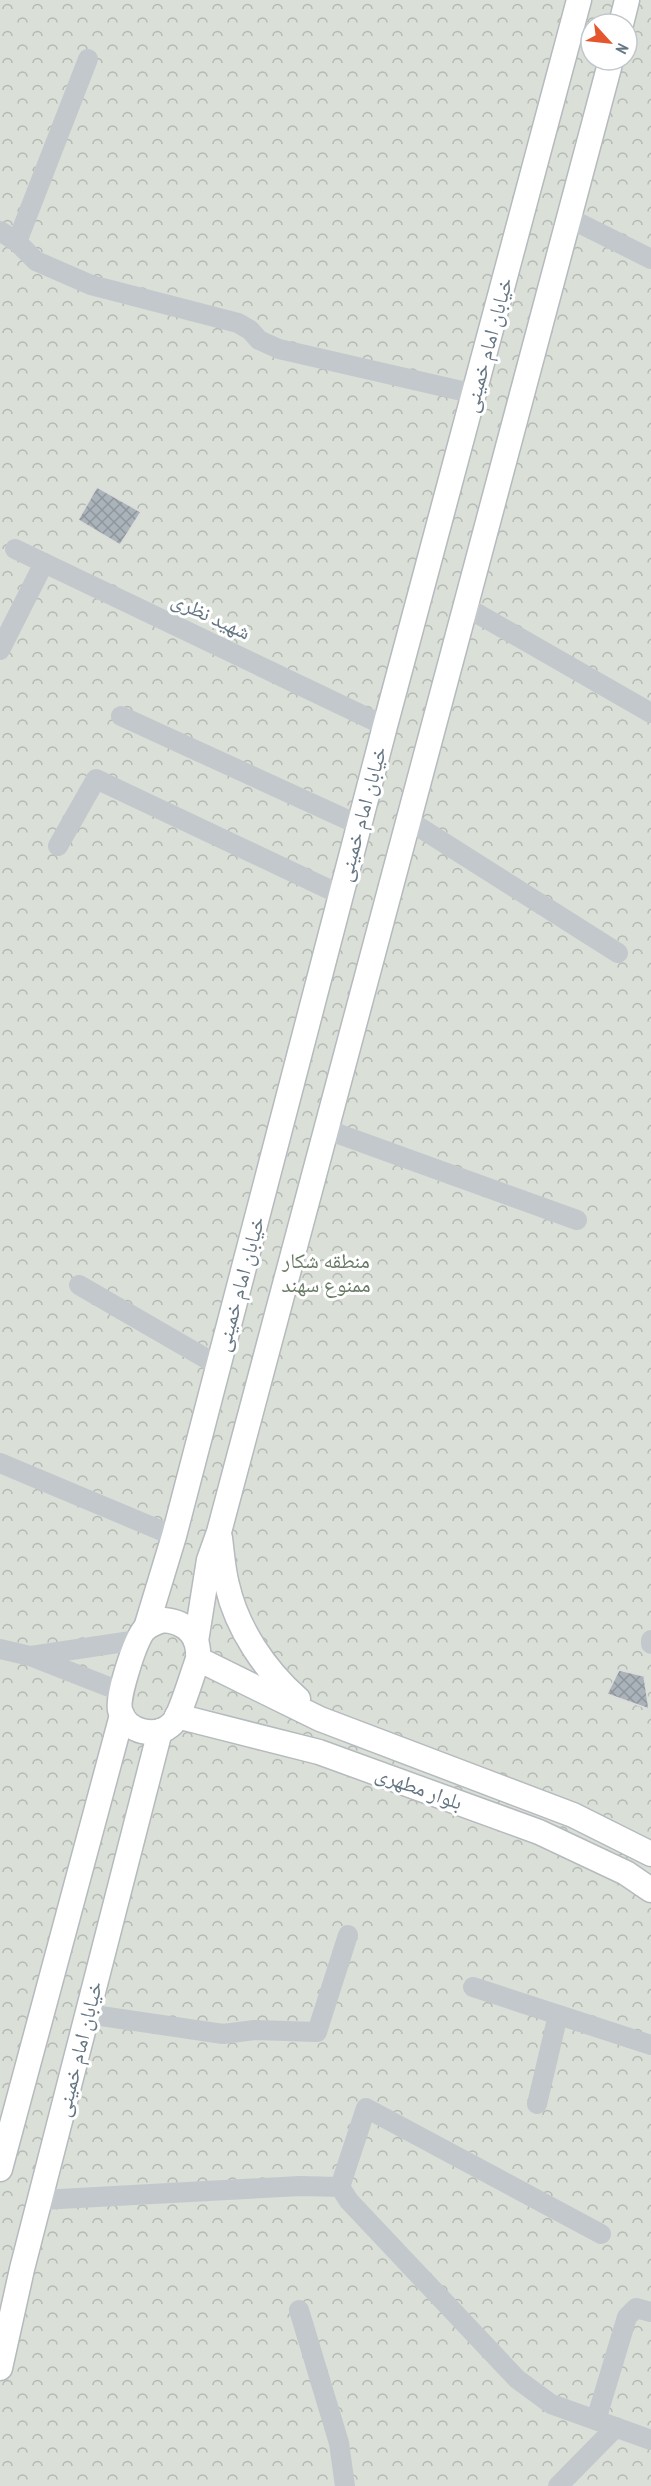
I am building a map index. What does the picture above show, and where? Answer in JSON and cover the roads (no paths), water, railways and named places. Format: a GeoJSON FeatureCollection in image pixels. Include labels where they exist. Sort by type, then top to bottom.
{"type":"FeatureCollection","features":[{"type":"Feature","properties":{"kind":"main road","name":"خیابان امام خمینی"},"geometry":{"type":"LineString","coordinates":[[122,1703],[174,1536],[385,726],[579,0]]}},
{"type":"Feature","properties":{"kind":"main road","name":"خیابان امام خمینی"},"geometry":{"type":"LineString","coordinates":[[0,2367],[22,2269],[87,2014],[168,1724],[197,1650],[209,1560],[219,1532],[608,72]]}},
{"type":"Feature","properties":{"kind":"main road"},"geometry":{"type":"LineString","coordinates":[[219,1532],[227,1586],[247,1638],[279,1682],[320,1719]]}},
{"type":"Feature","properties":{"kind":"main road","name":"بلوار مطهری"},"geometry":{"type":"LineString","coordinates":[[142,1634],[164,1620],[175,1621],[184,1625],[197,1650],[320,1719],[573,1815],[651,1854]]}},
{"type":"Feature","properties":{"kind":"main road"},"geometry":{"type":"LineString","coordinates":[[0,2169],[122,1703]]}},
{"type":"Feature","properties":{"kind":"main road","name":"بلوار مطهری"},"geometry":{"type":"LineString","coordinates":[[122,1703],[129,1724],[137,1730],[147,1732],[168,1724],[319,1752],[539,1832],[626,1873],[651,1890]]}},
{"type":"Feature","properties":{"kind":"street"},"geometry":{"type":"LineString","coordinates":[[17,242],[88,59]]}},
{"type":"Feature","properties":{"kind":"street"},"geometry":{"type":"LineString","coordinates":[[569,218],[651,258]]}},
{"type":"Feature","properties":{"kind":"street"},"geometry":{"type":"LineString","coordinates":[[0,231],[17,242],[36,261],[91,285],[238,323],[250,330],[259,340],[279,349],[475,394]]}},
{"type":"Feature","properties":{"kind":"street","name":"شهید نظری"},"geometry":{"type":"LineString","coordinates":[[15,549],[385,726]]}},
{"type":"Feature","properties":{"kind":"street"},"geometry":{"type":"LineString","coordinates":[[0,650],[44,563]]}},
{"type":"Feature","properties":{"kind":"street"},"geometry":{"type":"LineString","coordinates":[[466,607],[651,713]]}},
{"type":"Feature","properties":{"kind":"street"},"geometry":{"type":"LineString","coordinates":[[121,716],[359,825]]}},
{"type":"Feature","properties":{"kind":"street"},"geometry":{"type":"LineString","coordinates":[[58,846],[96,779],[341,895]]}},
{"type":"Feature","properties":{"kind":"street"},"geometry":{"type":"LineString","coordinates":[[408,820],[618,952]]}},
{"type":"Feature","properties":{"kind":"street"},"geometry":{"type":"LineString","coordinates":[[325,1129],[577,1220]]}},
{"type":"Feature","properties":{"kind":"street"},"geometry":{"type":"LineString","coordinates":[[79,1285],[219,1366]]}},
{"type":"Feature","properties":{"kind":"street"},"geometry":{"type":"LineString","coordinates":[[0,1463],[174,1536]]}},
{"type":"Feature","properties":{"kind":"street"},"geometry":{"type":"LineString","coordinates":[[30,1656],[142,1634]]}},
{"type":"Feature","properties":{"kind":"street"},"geometry":{"type":"LineString","coordinates":[[0,1649],[30,1656],[122,1703]]}},
{"type":"Feature","properties":{"kind":"street"},"geometry":{"type":"LineString","coordinates":[[87,2014],[223,2034],[255,2030],[317,2032],[348,1935]]}},
{"type":"Feature","properties":{"kind":"street"},"geometry":{"type":"LineString","coordinates":[[473,1987],[651,2045]]}},
{"type":"Feature","properties":{"kind":"street"},"geometry":{"type":"LineString","coordinates":[[537,2104],[558,2015]]}},
{"type":"Feature","properties":{"kind":"street"},"geometry":{"type":"LineString","coordinates":[[600,2234],[366,2108],[340,2187],[348,2201],[517,2379],[551,2404],[651,2440]]}},
{"type":"Feature","properties":{"kind":"street"},"geometry":{"type":"LineString","coordinates":[[41,2200],[300,2186],[340,2187]]}},
{"type":"Feature","properties":{"kind":"street"},"geometry":{"type":"LineString","coordinates":[[596,2420],[627,2317],[636,2308],[651,2312]]}},
{"type":"Feature","properties":{"kind":"street"},"geometry":{"type":"LineString","coordinates":[[299,2310],[339,2443],[345,2486]]}},
{"type":"Feature","properties":{"kind":"street"},"geometry":{"type":"LineString","coordinates":[[558,2486],[616,2427]]}},
{"type":"Feature","properties":{"kind":"park label","name":"منطقه شکار ممنوع سهند"},"geometry":{"type":"Point","coordinates":[326,1273]}}]}
